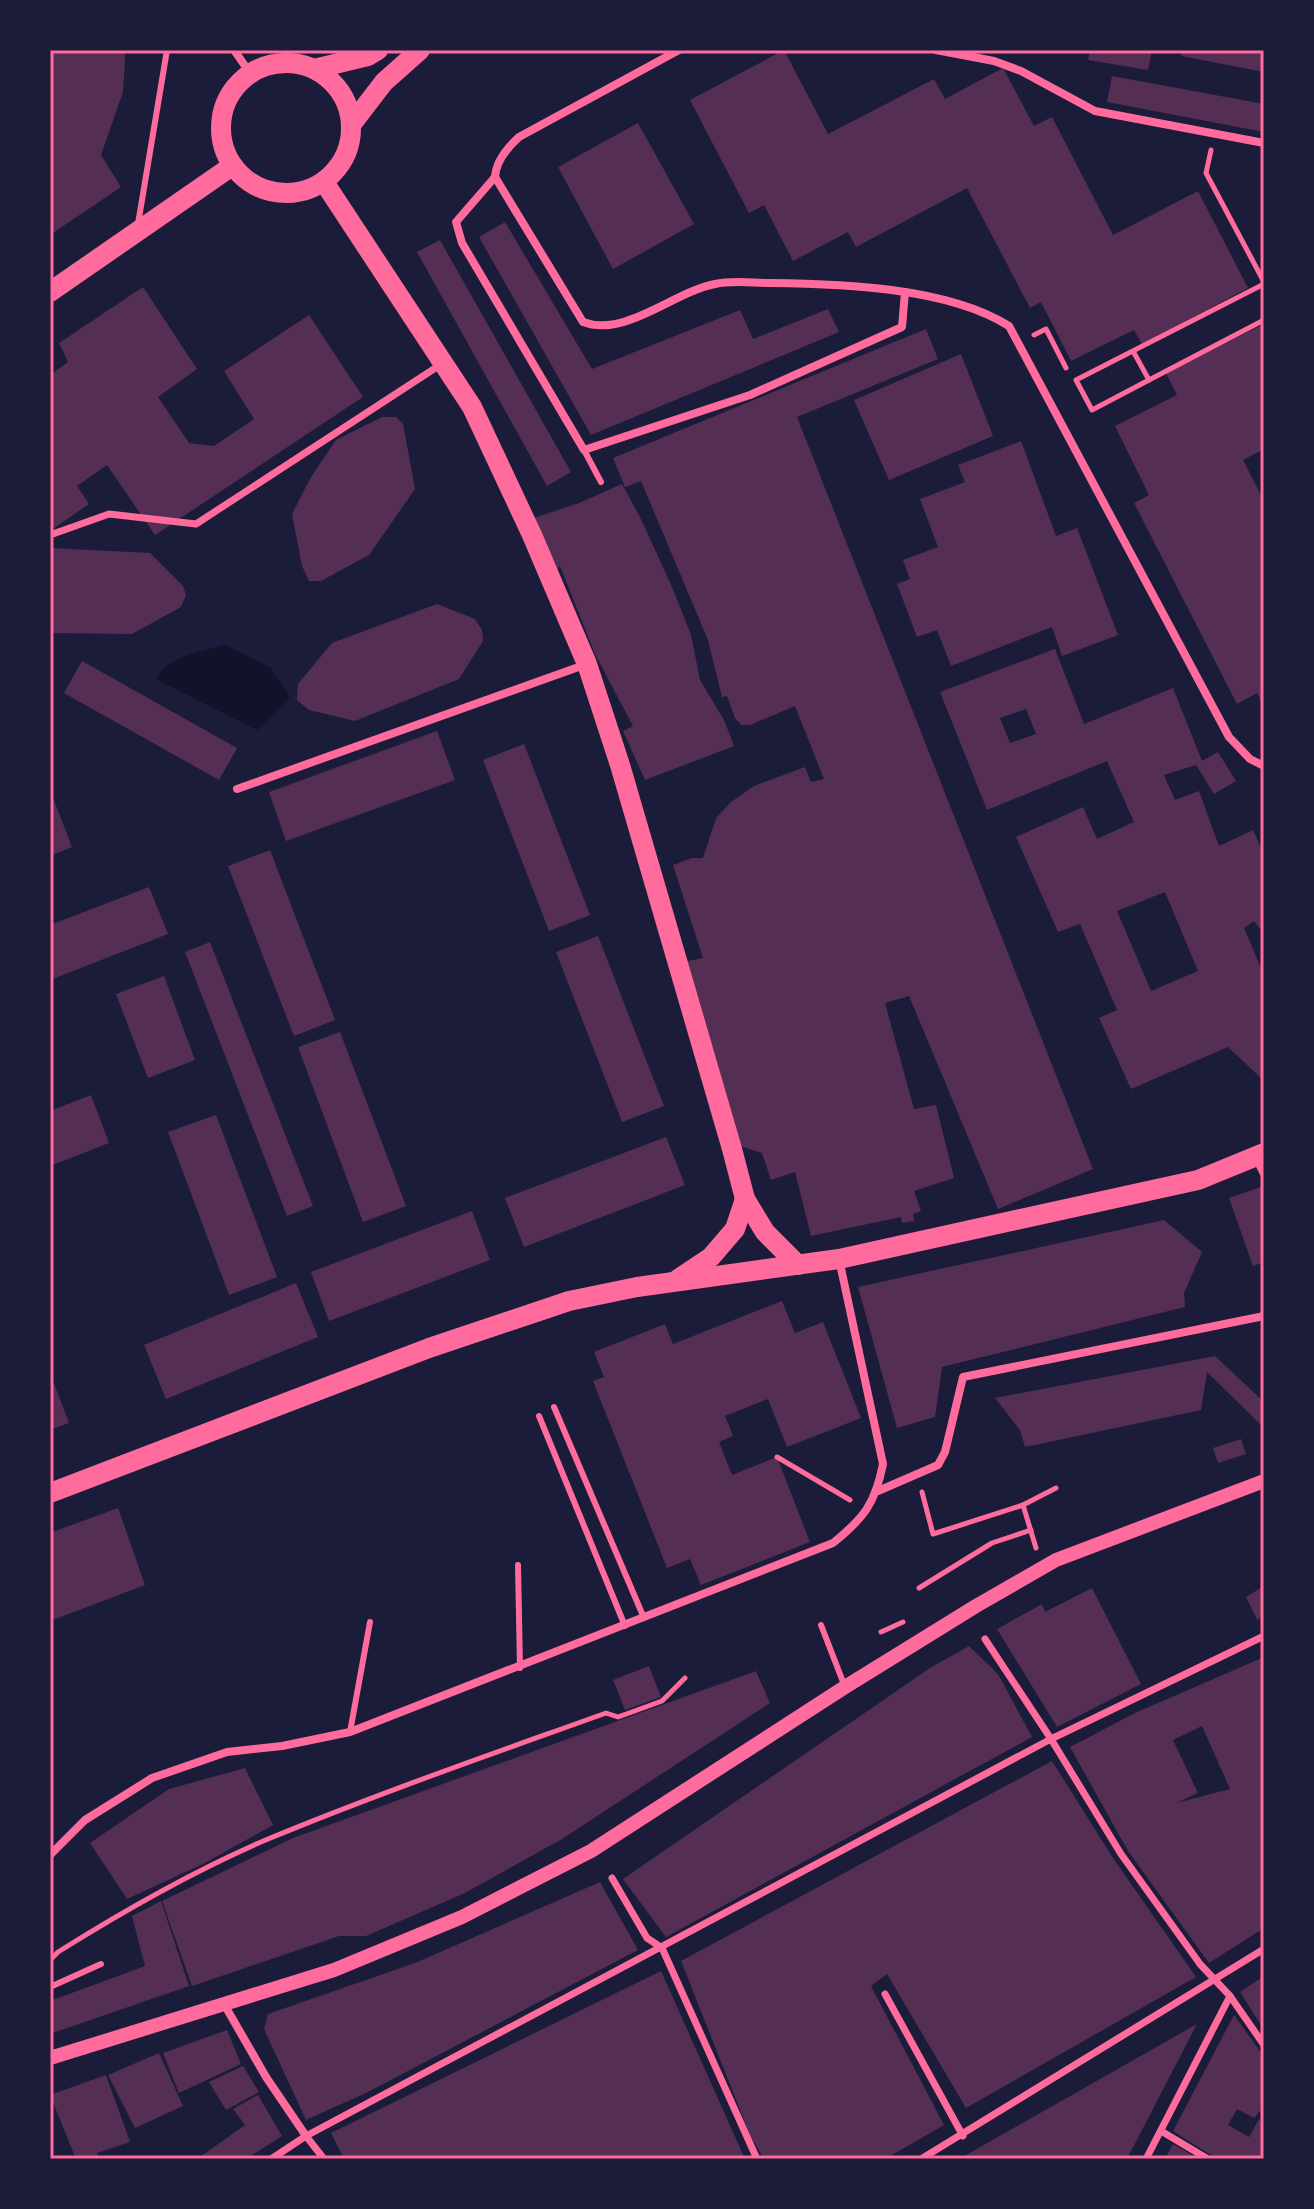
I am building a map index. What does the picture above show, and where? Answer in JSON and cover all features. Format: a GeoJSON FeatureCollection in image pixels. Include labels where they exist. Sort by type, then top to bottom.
{"type":"FeatureCollection","features":[{"type":"Feature","properties":{"kind":"main road"},"geometry":{"type":"LineString","coordinates":[[314,69],[368,56],[378,50]]}},
{"type":"Feature","properties":{"kind":"main road"},"geometry":{"type":"LineString","coordinates":[[351,125],[384,82],[420,50]]}},
{"type":"Feature","properties":{"kind":"main road"},"geometry":{"type":"LineString","coordinates":[[282,62],[314,69],[340,92],[348,109],[350,141],[345,157],[324,182],[306,191],[286,194],[265,191],[246,181],[232,166],[222,147],[220,126],[224,105],[234,87],[250,73],[282,62]]}},
{"type":"Feature","properties":{"kind":"main road"},"geometry":{"type":"LineString","coordinates":[[50,292],[232,166]]}},
{"type":"Feature","properties":{"kind":"main road"},"geometry":{"type":"LineString","coordinates":[[324,182],[472,407],[532,535],[587,664],[620,765],[745,1199],[765,1232],[798,1265]]}},
{"type":"Feature","properties":{"kind":"main road"},"geometry":{"type":"LineString","coordinates":[[50,1493],[502,1323],[569,1301],[637,1287],[839,1259],[1198,1180],[1261,1162]]}},
{"type":"Feature","properties":{"kind":"main road"},"geometry":{"type":"LineString","coordinates":[[672,1283],[711,1257],[735,1229],[745,1199]]}},
{"type":"Feature","properties":{"kind":"street"},"geometry":{"type":"LineString","coordinates":[[234,50],[250,73]]}},
{"type":"Feature","properties":{"kind":"street"},"geometry":{"type":"LineString","coordinates":[[679,50],[519,137],[508,148],[495,177],[456,222],[462,243],[584,450],[750,395],[902,327],[905,292]]}},
{"type":"Feature","properties":{"kind":"street"},"geometry":{"type":"LineString","coordinates":[[936,50],[994,61],[1021,71],[1095,111],[1264,143]]}},
{"type":"Feature","properties":{"kind":"street"},"geometry":{"type":"LineString","coordinates":[[495,177],[583,322],[591,325],[617,326],[694,290],[717,283],[823,284],[905,292],[962,305],[1009,326],[1229,737],[1250,759],[1264,766]]}},
{"type":"Feature","properties":{"kind":"street"},"geometry":{"type":"LineString","coordinates":[[50,535],[109,514],[196,524],[443,362]]}},
{"type":"Feature","properties":{"kind":"street"},"geometry":{"type":"LineString","coordinates":[[237,789],[587,664]]}},
{"type":"Feature","properties":{"kind":"street"},"geometry":{"type":"LineString","coordinates":[[50,1855],[85,1820],[152,1778],[227,1752],[282,1746],[350,1732],[833,1543],[868,1510],[878,1491],[883,1464],[839,1259]]}},
{"type":"Feature","properties":{"kind":"street"},"geometry":{"type":"LineString","coordinates":[[878,1491],[938,1465],[945,1452],[963,1377],[1264,1316]]}},
{"type":"Feature","properties":{"kind":"street"},"geometry":{"type":"LineString","coordinates":[[50,2058],[334,1970],[462,1917],[591,1851],[845,1687],[1056,1560],[1264,1481]]}},
{"type":"Feature","properties":{"kind":"street"},"geometry":{"type":"LineString","coordinates":[[271,2159],[306,2136],[1051,1739],[1264,1636]]}},
{"type":"Feature","properties":{"kind":"street"},"geometry":{"type":"LineString","coordinates":[[985,1639],[1121,1854],[1200,1964],[1230,1996],[1264,2045]]}},
{"type":"Feature","properties":{"kind":"street"},"geometry":{"type":"LineString","coordinates":[[612,1878],[647,1938],[662,1948],[757,2159]]}},
{"type":"Feature","properties":{"kind":"street"},"geometry":{"type":"LineString","coordinates":[[921,2159],[1264,1949]]}},
{"type":"Feature","properties":{"kind":"street"},"geometry":{"type":"LineString","coordinates":[[885,1994],[963,2136]]}},
{"type":"Feature","properties":{"kind":"street"},"geometry":{"type":"LineString","coordinates":[[1146,2159],[1230,1996]]}},
{"type":"Feature","properties":{"kind":"street"},"geometry":{"type":"LineString","coordinates":[[224,2003],[266,2077],[324,2159]]}},
{"type":"Feature","properties":{"kind":"street"},"geometry":{"type":"LineString","coordinates":[[1161,2131],[1208,2159]]}},
{"type":"Feature","properties":{"kind":"lane"},"geometry":{"type":"LineString","coordinates":[[137,233],[167,50]]}},
{"type":"Feature","properties":{"kind":"lane"},"geometry":{"type":"LineString","coordinates":[[584,450],[601,482]]}},
{"type":"Feature","properties":{"kind":"lane"},"geometry":{"type":"LineString","coordinates":[[554,1407],[644,1618]]}},
{"type":"Feature","properties":{"kind":"lane"},"geometry":{"type":"LineString","coordinates":[[539,1416],[625,1626]]}},
{"type":"Feature","properties":{"kind":"lane"},"geometry":{"type":"LineString","coordinates":[[518,1565],[520,1668]]}},
{"type":"Feature","properties":{"kind":"lane"},"geometry":{"type":"LineString","coordinates":[[350,1732],[370,1622]]}},
{"type":"Feature","properties":{"kind":"lane"},"geometry":{"type":"LineString","coordinates":[[821,1625],[845,1687]]}},
{"type":"Feature","properties":{"kind":"lane"},"geometry":{"type":"LineString","coordinates":[[50,1987],[101,1964]]}},
{"type":"Feature","properties":{"kind":"path"},"geometry":{"type":"LineString","coordinates":[[1214,134],[1206,173],[1264,283],[1076,380],[1092,410],[1264,320]]}},
{"type":"Feature","properties":{"kind":"path"},"geometry":{"type":"LineString","coordinates":[[1019,343],[1046,329],[1066,368]]}},
{"type":"Feature","properties":{"kind":"path"},"geometry":{"type":"LineString","coordinates":[[1133,351],[1149,380]]}},
{"type":"Feature","properties":{"kind":"path"},"geometry":{"type":"LineString","coordinates":[[777,1457],[868,1510]]}},
{"type":"Feature","properties":{"kind":"path"},"geometry":{"type":"LineString","coordinates":[[933,1534],[1023,1505],[1056,1488]]}},
{"type":"Feature","properties":{"kind":"path"},"geometry":{"type":"LineString","coordinates":[[1023,1505],[1042,1568]]}},
{"type":"Feature","properties":{"kind":"path"},"geometry":{"type":"LineString","coordinates":[[919,1588],[992,1543],[1031,1530]]}},
{"type":"Feature","properties":{"kind":"path"},"geometry":{"type":"LineString","coordinates":[[881,1632],[907,1620]]}},
{"type":"Feature","properties":{"kind":"path"},"geometry":{"type":"LineString","coordinates":[[50,1960],[129,1908],[265,1840],[427,1777],[606,1713],[618,1717],[662,1701],[685,1678]]}},
{"type":"Feature","properties":{"kind":"shaded area"},"geometry":{"type":"Polygon","coordinates":[[[225,645],[270,667],[290,697],[257,730],[156,679],[177,660],[225,645]]]}},
{"type":"Feature","properties":{"kind":"building"},"geometry":{"type":"Polygon","coordinates":[[[50,50],[125,50],[125,60],[123,92],[101,155],[121,187],[50,235],[50,50]]]}},
{"type":"Feature","properties":{"kind":"building"},"geometry":{"type":"Polygon","coordinates":[[[784,50],[828,134],[934,79],[945,99],[1003,68],[1034,126],[1052,117],[1113,235],[1198,191],[1248,288],[1142,344],[1134,330],[1071,361],[1041,302],[1030,308],[967,188],[856,247],[848,232],[793,261],[764,205],[749,213],[690,100],[784,50]]]}},
{"type":"Feature","properties":{"kind":"building"},"geometry":{"type":"Polygon","coordinates":[[[1090,50],[1152,50],[1148,70],[1088,60],[1090,50]]]}},
{"type":"Feature","properties":{"kind":"building"},"geometry":{"type":"Polygon","coordinates":[[[1182,50],[1264,50],[1264,72],[1181,56],[1182,50]]]}},
{"type":"Feature","properties":{"kind":"building"},"geometry":{"type":"Polygon","coordinates":[[[1112,76],[1264,104],[1264,132],[1107,102],[1112,76]]]}},
{"type":"Feature","properties":{"kind":"building"},"geometry":{"type":"Polygon","coordinates":[[[638,123],[694,224],[613,269],[558,167],[638,123]]]}},
{"type":"Feature","properties":{"kind":"building"},"geometry":{"type":"Polygon","coordinates":[[[505,222],[592,369],[740,310],[753,339],[828,309],[839,332],[591,435],[479,237],[505,222]]]}},
{"type":"Feature","properties":{"kind":"building"},"geometry":{"type":"Polygon","coordinates":[[[440,240],[571,472],[547,486],[417,252],[440,240]]]}},
{"type":"Feature","properties":{"kind":"building"},"geometry":{"type":"Polygon","coordinates":[[[143,287],[197,369],[158,397],[189,443],[214,446],[254,419],[224,371],[309,315],[363,397],[155,535],[107,465],[77,486],[89,504],[50,531],[50,375],[68,362],[59,343],[143,287]]]}},
{"type":"Feature","properties":{"kind":"building"},"geometry":{"type":"Polygon","coordinates":[[[1264,324],[1264,449],[1243,460],[1264,501],[1264,707],[1257,693],[1237,704],[1134,503],[1149,495],[1115,426],[1177,395],[1166,373],[1264,324]]]}},
{"type":"Feature","properties":{"kind":"building"},"geometry":{"type":"Polygon","coordinates":[[[926,329],[938,359],[797,417],[1093,1169],[998,1209],[909,996],[885,1003],[914,1109],[936,1105],[954,1178],[914,1191],[921,1211],[913,1214],[914,1221],[902,1223],[901,1217],[811,1236],[795,1172],[771,1180],[762,1153],[740,1146],[683,962],[703,958],[673,865],[692,858],[703,858],[716,818],[731,802],[754,786],[805,767],[811,782],[824,779],[795,706],[750,725],[741,725],[735,718],[727,696],[722,697],[708,640],[641,481],[625,487],[613,458],[926,329]]]}},
{"type":"Feature","properties":{"kind":"building"},"geometry":{"type":"Polygon","coordinates":[[[961,354],[993,436],[889,480],[854,400],[961,354]]]}},
{"type":"Feature","properties":{"kind":"building"},"geometry":{"type":"Polygon","coordinates":[[[382,417],[396,417],[403,424],[415,489],[369,555],[321,581],[309,581],[302,566],[292,514],[311,477],[336,440],[382,417]]]}},
{"type":"Feature","properties":{"kind":"building"},"geometry":{"type":"Polygon","coordinates":[[[1021,441],[1056,536],[1077,528],[1118,635],[1062,656],[1052,627],[951,666],[937,630],[917,637],[897,584],[910,579],[903,560],[938,547],[920,499],[965,482],[958,465],[1021,441]]]}},
{"type":"Feature","properties":{"kind":"building"},"geometry":{"type":"Polygon","coordinates":[[[622,484],[672,587],[691,635],[700,680],[724,720],[734,746],[645,780],[623,731],[633,726],[595,654],[560,566],[556,571],[531,519],[622,484]]]}},
{"type":"Feature","properties":{"kind":"building"},"geometry":{"type":"Polygon","coordinates":[[[50,548],[150,553],[183,586],[186,595],[181,607],[132,634],[50,633],[50,548]]]}},
{"type":"Feature","properties":{"kind":"building"},"geometry":{"type":"Polygon","coordinates":[[[437,604],[475,619],[482,630],[483,641],[459,679],[355,721],[309,710],[297,700],[298,684],[332,643],[437,604]]]}},
{"type":"Feature","properties":{"kind":"building"},"geometry":{"type":"Polygon","coordinates":[[[1055,649],[1084,724],[1173,688],[1202,761],[1218,752],[1236,781],[1214,794],[1196,765],[1164,775],[1175,800],[1199,791],[1219,846],[1253,830],[1264,854],[1264,934],[1254,921],[1244,928],[1264,975],[1264,1081],[1228,1047],[1131,1089],[1099,1018],[1117,1010],[1080,924],[1058,932],[1016,837],[1083,807],[1097,839],[1134,822],[1107,761],[987,810],[940,692],[1055,649]],[[1026,709],[1000,718],[1010,743],[1036,734],[1026,709]],[[1165,892],[1117,911],[1151,991],[1198,971],[1165,892]]]}},
{"type":"Feature","properties":{"kind":"building"},"geometry":{"type":"Polygon","coordinates":[[[82,661],[237,748],[219,780],[64,693],[82,661]]]}},
{"type":"Feature","properties":{"kind":"building"},"geometry":{"type":"Polygon","coordinates":[[[437,731],[455,780],[286,841],[269,792],[437,731]]]}},
{"type":"Feature","properties":{"kind":"building"},"geometry":{"type":"Polygon","coordinates":[[[524,744],[590,915],[549,931],[483,760],[524,744]]]}},
{"type":"Feature","properties":{"kind":"building"},"geometry":{"type":"Polygon","coordinates":[[[50,790],[72,847],[50,856],[50,790]]]}},
{"type":"Feature","properties":{"kind":"building"},"geometry":{"type":"Polygon","coordinates":[[[270,850],[335,1020],[294,1036],[228,866],[270,850]]]}},
{"type":"Feature","properties":{"kind":"building"},"geometry":{"type":"Polygon","coordinates":[[[149,887],[168,934],[50,980],[50,925],[149,887]]]}},
{"type":"Feature","properties":{"kind":"building"},"geometry":{"type":"Polygon","coordinates":[[[598,936],[664,1106],[622,1122],[556,952],[598,936]]]}},
{"type":"Feature","properties":{"kind":"building"},"geometry":{"type":"Polygon","coordinates":[[[210,942],[313,1206],[287,1216],[185,952],[210,942]]]}},
{"type":"Feature","properties":{"kind":"building"},"geometry":{"type":"Polygon","coordinates":[[[164,976],[195,1060],[148,1078],[116,994],[164,976]]]}},
{"type":"Feature","properties":{"kind":"building"},"geometry":{"type":"Polygon","coordinates":[[[340,1032],[406,1206],[363,1222],[298,1047],[340,1032]]]}},
{"type":"Feature","properties":{"kind":"building"},"geometry":{"type":"Polygon","coordinates":[[[91,1095],[109,1143],[50,1166],[50,1111],[91,1095]]]}},
{"type":"Feature","properties":{"kind":"building"},"geometry":{"type":"Polygon","coordinates":[[[216,1115],[277,1277],[229,1295],[168,1132],[216,1115]]]}},
{"type":"Feature","properties":{"kind":"building"},"geometry":{"type":"Polygon","coordinates":[[[666,1137],[685,1185],[524,1247],[505,1198],[666,1137]]]}},
{"type":"Feature","properties":{"kind":"building"},"geometry":{"type":"Polygon","coordinates":[[[1264,1186],[1264,1262],[1253,1266],[1229,1198],[1264,1186]]]}},
{"type":"Feature","properties":{"kind":"building"},"geometry":{"type":"Polygon","coordinates":[[[472,1211],[490,1260],[329,1321],[311,1272],[472,1211]]]}},
{"type":"Feature","properties":{"kind":"building"},"geometry":{"type":"Polygon","coordinates":[[[1164,1220],[1202,1252],[1184,1293],[1185,1307],[942,1367],[935,1417],[897,1428],[858,1287],[1164,1220]]]}},
{"type":"Feature","properties":{"kind":"building"},"geometry":{"type":"Polygon","coordinates":[[[296,1283],[318,1337],[166,1399],[144,1345],[296,1283]]]}},
{"type":"Feature","properties":{"kind":"building"},"geometry":{"type":"Polygon","coordinates":[[[782,1301],[795,1333],[823,1322],[861,1418],[787,1447],[768,1399],[725,1416],[733,1436],[719,1442],[732,1475],[777,1457],[810,1542],[701,1585],[690,1559],[667,1568],[593,1381],[604,1377],[594,1352],[665,1324],[673,1344],[782,1301]]]}},
{"type":"Feature","properties":{"kind":"building"},"geometry":{"type":"Polygon","coordinates":[[[1215,1356],[1264,1402],[1264,1428],[1207,1372],[1201,1410],[1025,1447],[1020,1430],[995,1398],[1215,1356]]]}},
{"type":"Feature","properties":{"kind":"building"},"geometry":{"type":"Polygon","coordinates":[[[50,1373],[69,1423],[50,1430],[50,1373]]]}},
{"type":"Feature","properties":{"kind":"building"},"geometry":{"type":"Polygon","coordinates":[[[1241,1439],[1246,1454],[1218,1463],[1213,1448],[1241,1439]]]}},
{"type":"Feature","properties":{"kind":"building"},"geometry":{"type":"Polygon","coordinates":[[[118,1508],[145,1585],[50,1621],[50,1533],[118,1508]]]}},
{"type":"Feature","properties":{"kind":"building"},"geometry":{"type":"Polygon","coordinates":[[[1264,1586],[1264,1616],[1257,1620],[1246,1597],[1264,1586]]]}},
{"type":"Feature","properties":{"kind":"building"},"geometry":{"type":"Polygon","coordinates":[[[1092,1588],[1141,1684],[1057,1727],[997,1629],[1042,1604],[1045,1612],[1092,1588]]]}},
{"type":"Feature","properties":{"kind":"building"},"geometry":{"type":"Polygon","coordinates":[[[969,1646],[998,1674],[1032,1737],[666,1937],[623,1879],[930,1668],[969,1646]]]}},
{"type":"Feature","properties":{"kind":"building"},"geometry":{"type":"Polygon","coordinates":[[[1264,1657],[1264,1928],[1209,1963],[1128,1851],[1070,1747],[1135,1713],[1264,1657]],[[1202,1726],[1173,1740],[1198,1793],[1176,1803],[1230,1789],[1202,1726]]]}},
{"type":"Feature","properties":{"kind":"building"},"geometry":{"type":"Polygon","coordinates":[[[649,1666],[661,1697],[625,1710],[613,1680],[649,1666]]]}},
{"type":"Feature","properties":{"kind":"building"},"geometry":{"type":"Polygon","coordinates":[[[756,1671],[770,1703],[562,1839],[465,1893],[366,1936],[339,1936],[192,1986],[162,1901],[293,1838],[756,1671]]]}},
{"type":"Feature","properties":{"kind":"building"},"geometry":{"type":"Polygon","coordinates":[[[1052,1761],[1113,1858],[1196,1977],[966,2108],[887,1974],[871,1986],[944,2125],[885,2159],[764,2159],[750,2135],[681,1961],[1052,1761]]]}},
{"type":"Feature","properties":{"kind":"building"},"geometry":{"type":"Polygon","coordinates":[[[245,1768],[273,1825],[203,1864],[127,1899],[90,1843],[169,1789],[245,1768]]]}},
{"type":"Feature","properties":{"kind":"building"},"geometry":{"type":"Polygon","coordinates":[[[600,1882],[638,1950],[368,2092],[306,2120],[264,2029],[268,2014],[415,1963],[600,1882]]]}},
{"type":"Feature","properties":{"kind":"building"},"geometry":{"type":"Polygon","coordinates":[[[161,1901],[189,1986],[50,2034],[50,2001],[145,1966],[132,1916],[161,1901]]]}},
{"type":"Feature","properties":{"kind":"building"},"geometry":{"type":"Polygon","coordinates":[[[661,1971],[745,2159],[344,2159],[331,2133],[661,1971]]]}},
{"type":"Feature","properties":{"kind":"building"},"geometry":{"type":"Polygon","coordinates":[[[1264,1976],[1264,2030],[1240,1992],[1264,1976]]]}},
{"type":"Feature","properties":{"kind":"building"},"geometry":{"type":"Polygon","coordinates":[[[1234,2015],[1264,2057],[1264,2114],[1261,2110],[1254,2118],[1237,2109],[1228,2125],[1249,2137],[1259,2119],[1264,2123],[1264,2159],[1217,2159],[1173,2131],[1234,2015]]]}},
{"type":"Feature","properties":{"kind":"building"},"geometry":{"type":"Polygon","coordinates":[[[1197,2024],[1127,2159],[959,2159],[1197,2024]]]}},
{"type":"Feature","properties":{"kind":"building"},"geometry":{"type":"Polygon","coordinates":[[[227,2030],[241,2064],[179,2093],[163,2053],[227,2030]]]}},
{"type":"Feature","properties":{"kind":"building"},"geometry":{"type":"Polygon","coordinates":[[[159,2053],[183,2106],[135,2128],[108,2075],[159,2053]]]}},
{"type":"Feature","properties":{"kind":"building"},"geometry":{"type":"Polygon","coordinates":[[[243,2066],[259,2092],[226,2110],[209,2082],[243,2066]]]}},
{"type":"Feature","properties":{"kind":"building"},"geometry":{"type":"Polygon","coordinates":[[[106,2075],[130,2142],[97,2153],[100,2159],[76,2159],[50,2095],[106,2075]]]}},
{"type":"Feature","properties":{"kind":"building"},"geometry":{"type":"Polygon","coordinates":[[[258,2095],[282,2136],[246,2159],[197,2159],[245,2125],[233,2109],[258,2095]]]}},
{"type":"Feature","properties":{"kind":"building"},"geometry":{"type":"Polygon","coordinates":[[[1173,2144],[1199,2159],[1165,2159],[1173,2144]]]}}]}
